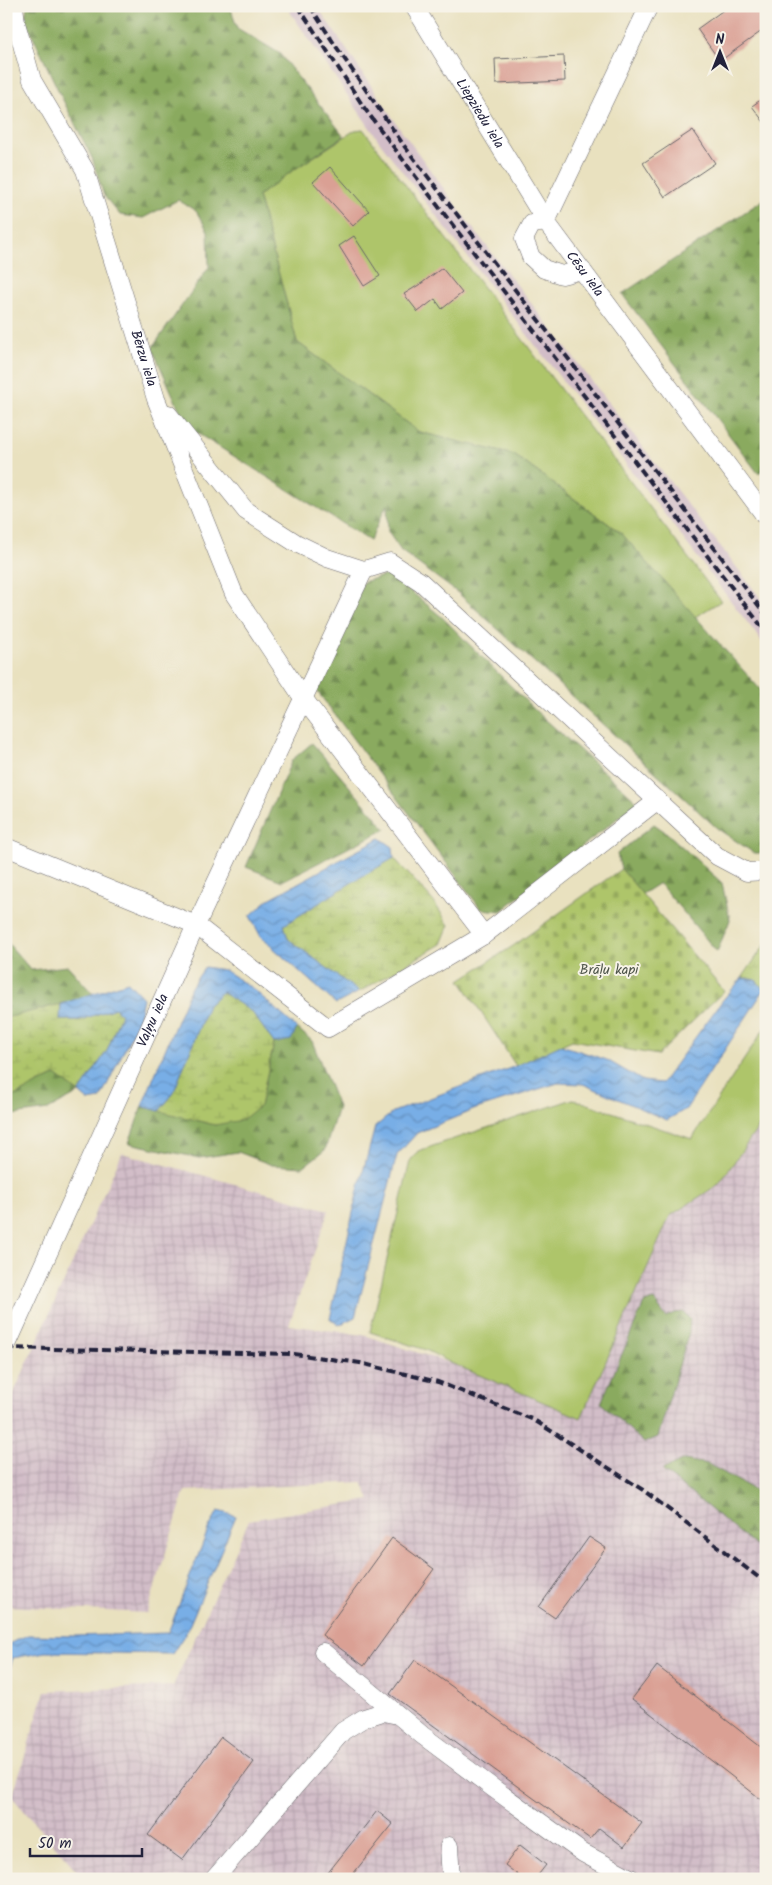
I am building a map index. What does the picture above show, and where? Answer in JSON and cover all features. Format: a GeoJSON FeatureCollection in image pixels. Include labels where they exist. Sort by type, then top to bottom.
{"type":"FeatureCollection","features":[{"type":"Feature","properties":{"kind":"street","name":"Bērzu iela"},"geometry":{"type":"LineString","coordinates":[[14,6],[16,23],[32,80],[85,170],[156,399],[234,594],[303,698],[484,935]]}},
{"type":"Feature","properties":{"kind":"street","name":"Liepziedu iela"},"geometry":{"type":"LineString","coordinates":[[414,6],[546,222]]}},
{"type":"Feature","properties":{"kind":"street"},"geometry":{"type":"LineString","coordinates":[[582,270],[562,275],[544,269],[531,257],[524,239],[532,224],[546,222],[649,6]]}},
{"type":"Feature","properties":{"kind":"street","name":"Cēsu iela"},"geometry":{"type":"LineString","coordinates":[[546,222],[766,517]]}},
{"type":"Feature","properties":{"kind":"street"},"geometry":{"type":"LineString","coordinates":[[156,399],[246,511],[296,543],[319,554],[364,570],[390,562],[421,582],[717,856],[747,872],[766,870]]}},
{"type":"Feature","properties":{"kind":"street","name":"Vaļņu iela"},"geometry":{"type":"LineString","coordinates":[[6,1347],[196,925],[364,570]]}},
{"type":"Feature","properties":{"kind":"street"},"geometry":{"type":"LineString","coordinates":[[6,847],[196,925],[328,1028],[484,935],[658,800]]}},
{"type":"Feature","properties":{"kind":"street"},"geometry":{"type":"LineString","coordinates":[[323,1652],[398,1715],[493,1788],[583,1853],[632,1879]]}},
{"type":"Feature","properties":{"kind":"street"},"geometry":{"type":"LineString","coordinates":[[214,1879],[343,1731],[364,1718],[383,1712],[398,1715]]}},
{"type":"Feature","properties":{"kind":"street"},"geometry":{"type":"LineString","coordinates":[[449,1846],[451,1879]]}},
{"type":"Feature","properties":{"kind":"shaded area"},"geometry":{"type":"Polygon","coordinates":[[[286,6],[317,6],[399,127],[468,222],[766,605],[766,647],[379,141],[286,6]]]}},
{"type":"Feature","properties":{"kind":"shaded area"},"geometry":{"type":"Polygon","coordinates":[[[766,1116],[766,1879],[84,1879],[12,1797],[45,1691],[173,1686],[249,1520],[370,1500],[362,1482],[185,1491],[147,1613],[6,1606],[6,1410],[122,1153],[329,1210],[289,1325],[364,1335],[453,1364],[581,1418],[670,1216],[719,1184],[766,1116]]]}},
{"type":"Feature","properties":{"kind":"green space"},"geometry":{"type":"Polygon","coordinates":[[[27,6],[230,6],[237,28],[279,53],[344,136],[258,196],[297,342],[419,432],[514,455],[621,533],[766,696],[766,853],[754,853],[718,829],[458,593],[401,551],[388,532],[387,504],[370,541],[187,427],[152,348],[209,267],[208,231],[196,211],[178,200],[143,218],[120,215],[104,196],[92,158],[25,19],[27,6]]]}},
{"type":"Feature","properties":{"kind":"green space"},"geometry":{"type":"Polygon","coordinates":[[[363,129],[721,601],[695,617],[621,533],[514,455],[419,432],[297,342],[258,196],[292,171],[355,130],[363,129]]]}},
{"type":"Feature","properties":{"kind":"green space"},"geometry":{"type":"Polygon","coordinates":[[[766,198],[766,469],[758,473],[622,294],[766,198]]]}},
{"type":"Feature","properties":{"kind":"green space"},"geometry":{"type":"Polygon","coordinates":[[[390,574],[443,618],[537,712],[638,802],[501,911],[481,909],[317,691],[363,582],[390,574]]]}},
{"type":"Feature","properties":{"kind":"green space"},"geometry":{"type":"Polygon","coordinates":[[[312,743],[386,829],[282,881],[246,867],[292,760],[312,743]]]}},
{"type":"Feature","properties":{"kind":"green space"},"geometry":{"type":"Polygon","coordinates":[[[654,824],[667,833],[722,883],[730,920],[717,952],[659,883],[642,894],[621,869],[617,854],[654,824]]]}},
{"type":"Feature","properties":{"kind":"green space"},"geometry":{"type":"Polygon","coordinates":[[[394,858],[433,901],[449,925],[441,944],[359,992],[288,939],[284,925],[394,858]]]}},
{"type":"Feature","properties":{"kind":"green space","name":"Brāļu kapi"},"geometry":{"type":"Polygon","coordinates":[[[621,869],[724,991],[658,1055],[572,1040],[516,1066],[460,980],[513,946],[621,869]]]}},
{"type":"Feature","properties":{"kind":"green space"},"geometry":{"type":"Polygon","coordinates":[[[6,941],[31,970],[68,966],[93,994],[6,1018],[6,941]]]}},
{"type":"Feature","properties":{"kind":"green space"},"geometry":{"type":"Polygon","coordinates":[[[766,943],[766,987],[764,990],[756,980],[742,978],[766,943]]]}},
{"type":"Feature","properties":{"kind":"green space"},"geometry":{"type":"Polygon","coordinates":[[[222,992],[252,1012],[274,1043],[260,1106],[242,1120],[215,1125],[159,1111],[173,1094],[208,1005],[222,992]]]}},
{"type":"Feature","properties":{"kind":"green space"},"geometry":{"type":"Polygon","coordinates":[[[61,1004],[60,1020],[80,1020],[115,1008],[121,1014],[107,1051],[79,1093],[56,1075],[12,1097],[6,1096],[6,1018],[61,1004]]]}},
{"type":"Feature","properties":{"kind":"green space"},"geometry":{"type":"Polygon","coordinates":[[[766,1026],[766,1116],[719,1184],[670,1216],[581,1418],[453,1364],[426,1350],[370,1332],[410,1161],[418,1151],[573,1099],[692,1139],[766,1026]]]}},
{"type":"Feature","properties":{"kind":"green space"},"geometry":{"type":"Polygon","coordinates":[[[297,1028],[312,1041],[338,1107],[325,1150],[303,1167],[272,1165],[238,1152],[199,1158],[129,1143],[142,1106],[215,1125],[260,1106],[274,1043],[291,1039],[297,1028]]]}},
{"type":"Feature","properties":{"kind":"green space"},"geometry":{"type":"Polygon","coordinates":[[[56,1075],[79,1093],[48,1110],[6,1116],[6,1096],[12,1097],[56,1075]]]}},
{"type":"Feature","properties":{"kind":"green space"},"geometry":{"type":"Polygon","coordinates":[[[654,1300],[666,1317],[674,1313],[684,1312],[690,1320],[689,1332],[658,1437],[644,1443],[601,1403],[644,1303],[654,1300]]]}},
{"type":"Feature","properties":{"kind":"green space"},"geometry":{"type":"Polygon","coordinates":[[[684,1460],[708,1464],[760,1493],[766,1499],[766,1554],[662,1470],[684,1460]]]}},
{"type":"Feature","properties":{"kind":"water"},"geometry":{"type":"Polygon","coordinates":[[[380,838],[393,847],[394,858],[284,925],[288,939],[359,992],[336,1004],[261,937],[250,916],[269,899],[380,838]]]}},
{"type":"Feature","properties":{"kind":"water"},"geometry":{"type":"Polygon","coordinates":[[[205,967],[224,970],[252,988],[297,1028],[291,1040],[274,1043],[252,1012],[222,992],[208,1005],[173,1094],[159,1111],[142,1106],[191,987],[205,967]]]}},
{"type":"Feature","properties":{"kind":"water"},"geometry":{"type":"Polygon","coordinates":[[[742,978],[756,980],[764,990],[686,1109],[667,1120],[583,1084],[558,1083],[476,1109],[417,1133],[397,1155],[355,1317],[339,1325],[330,1319],[357,1194],[375,1127],[393,1112],[516,1066],[561,1045],[607,1060],[643,1081],[662,1083],[722,1001],[742,978]]]}},
{"type":"Feature","properties":{"kind":"water"},"geometry":{"type":"Polygon","coordinates":[[[128,982],[143,998],[138,1022],[100,1099],[88,1101],[79,1093],[107,1051],[121,1014],[115,1008],[80,1020],[60,1020],[61,1004],[128,982]]]}},
{"type":"Feature","properties":{"kind":"water"},"geometry":{"type":"Polygon","coordinates":[[[218,1511],[236,1516],[187,1631],[172,1654],[45,1652],[13,1658],[6,1680],[6,1645],[28,1635],[75,1636],[168,1633],[208,1530],[218,1511]]]}},
{"type":"Feature","properties":{"kind":"building"},"geometry":{"type":"Polygon","coordinates":[[[729,6],[766,6],[766,28],[720,61],[697,29],[729,6]]]}},
{"type":"Feature","properties":{"kind":"building"},"geometry":{"type":"Polygon","coordinates":[[[564,56],[565,81],[496,84],[495,59],[564,56]]]}},
{"type":"Feature","properties":{"kind":"building"},"geometry":{"type":"Polygon","coordinates":[[[766,96],[766,125],[752,106],[766,96]]]}},
{"type":"Feature","properties":{"kind":"building"},"geometry":{"type":"Polygon","coordinates":[[[693,130],[715,163],[665,197],[643,163],[693,130]]]}},
{"type":"Feature","properties":{"kind":"building"},"geometry":{"type":"Polygon","coordinates":[[[330,167],[369,211],[353,226],[313,182],[330,167]]]}},
{"type":"Feature","properties":{"kind":"building"},"geometry":{"type":"Polygon","coordinates":[[[354,236],[380,276],[364,286],[339,246],[354,236]]]}},
{"type":"Feature","properties":{"kind":"building"},"geometry":{"type":"Polygon","coordinates":[[[442,268],[462,293],[442,309],[435,299],[418,312],[404,294],[442,268]]]}},
{"type":"Feature","properties":{"kind":"building"},"geometry":{"type":"Polygon","coordinates":[[[589,1537],[606,1548],[555,1618],[539,1607],[589,1537]]]}},
{"type":"Feature","properties":{"kind":"building"},"geometry":{"type":"Polygon","coordinates":[[[392,1538],[434,1569],[364,1666],[322,1635],[392,1538]]]}},
{"type":"Feature","properties":{"kind":"building"},"geometry":{"type":"Polygon","coordinates":[[[415,1660],[642,1823],[624,1847],[599,1828],[590,1839],[390,1694],[415,1660]]]}},
{"type":"Feature","properties":{"kind":"building"},"geometry":{"type":"Polygon","coordinates":[[[657,1666],[766,1751],[766,1803],[632,1699],[657,1666]]]}},
{"type":"Feature","properties":{"kind":"building"},"geometry":{"type":"Polygon","coordinates":[[[221,1737],[254,1762],[182,1860],[148,1835],[221,1737]]]}},
{"type":"Feature","properties":{"kind":"building"},"geometry":{"type":"Polygon","coordinates":[[[377,1811],[393,1824],[349,1879],[323,1879],[377,1811]]]}},
{"type":"Feature","properties":{"kind":"building"},"geometry":{"type":"Polygon","coordinates":[[[520,1845],[546,1865],[535,1879],[523,1879],[505,1865],[520,1845]]]}},
{"type":"Feature","properties":{"kind":"railway"},"geometry":{"type":"LineString","coordinates":[[298,6],[365,109],[766,632]]}},
{"type":"Feature","properties":{"kind":"railway"},"geometry":{"type":"LineString","coordinates":[[310,6],[405,147],[766,615]]}},
{"type":"Feature","properties":{"kind":"railway"},"geometry":{"type":"LineString","coordinates":[[6,1348],[294,1354],[360,1363],[438,1382],[534,1420],[643,1490],[766,1583]]}}]}
